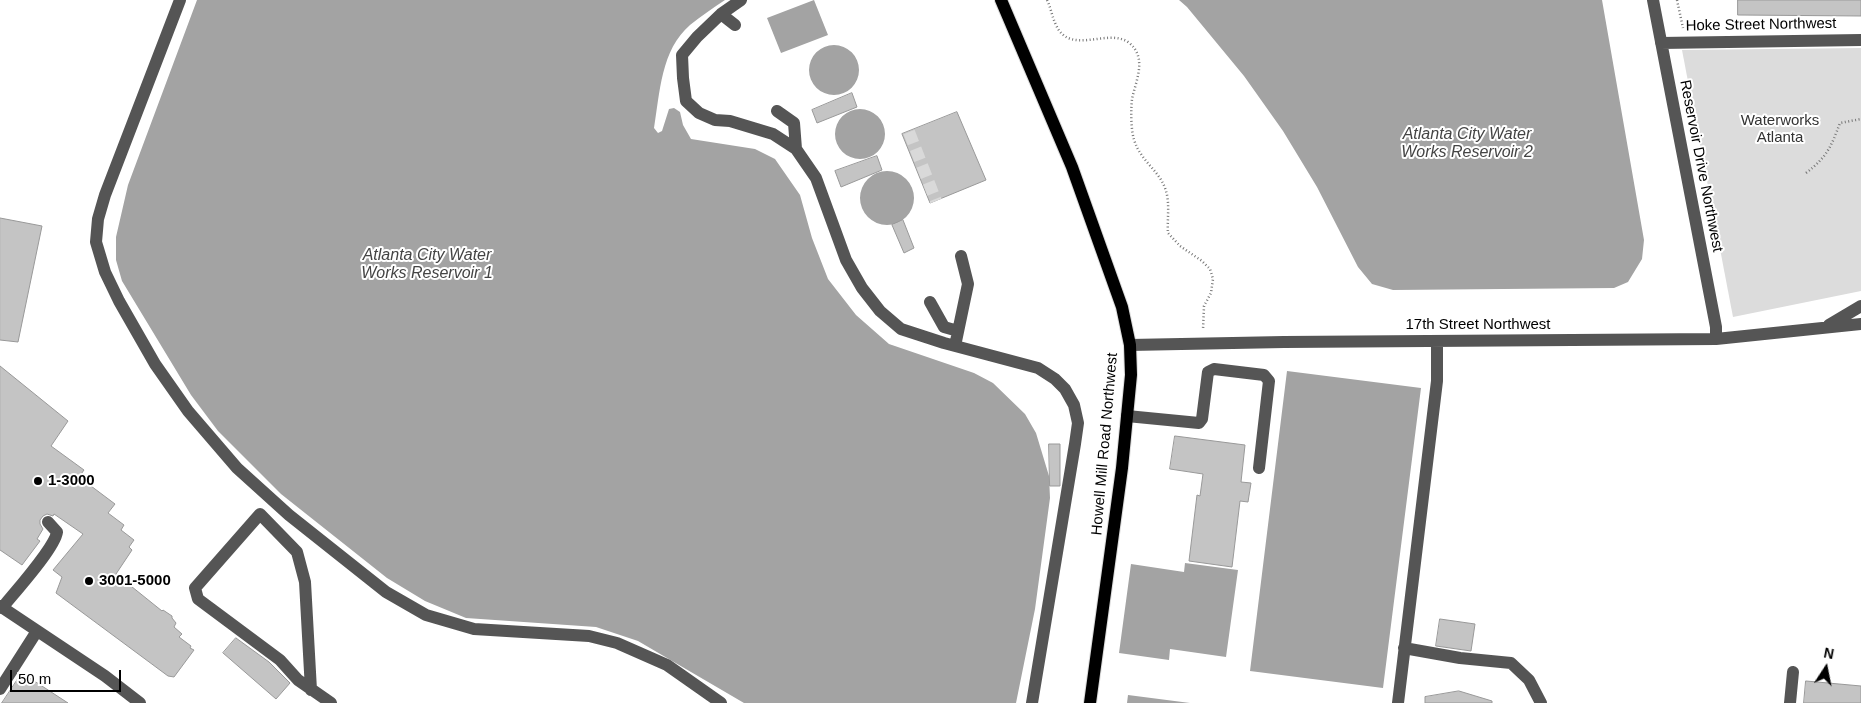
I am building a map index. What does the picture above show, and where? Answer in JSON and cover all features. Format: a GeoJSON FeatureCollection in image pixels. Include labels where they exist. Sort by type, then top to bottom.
{"type":"FeatureCollection","features":[{"type":"Feature","properties":{"kind":"main road","name":"Howell Mill Road Northwest"},"geometry":{"type":"LineString","coordinates":[[1001,0],[1072,167],[1122,307],[1130,345],[1131,375],[1122,468],[1090,703]]}},
{"type":"Feature","properties":{"kind":"street"},"geometry":{"type":"LineString","coordinates":[[180,0],[105,195],[98,219],[96,242],[105,272],[119,301],[155,364],[188,411],[238,468],[289,515],[386,592],[426,615],[474,629],[588,636],[617,643],[666,666],[717,702]]}},
{"type":"Feature","properties":{"kind":"street"},"geometry":{"type":"LineString","coordinates":[[741,0],[721,14],[697,37],[682,55],[682,78],[686,101],[699,113],[715,120],[730,121],[773,134],[796,149],[816,178],[846,260],[862,288],[880,311],[901,329],[955,346],[1007,354],[1038,368],[1055,379],[1065,389],[1074,405],[1078,423],[1032,703]]}},
{"type":"Feature","properties":{"kind":"street","name":"Reservoir Drive Northwest"},"geometry":{"type":"LineString","coordinates":[[1653,0],[1716,327],[1716,339]]}},
{"type":"Feature","properties":{"kind":"street"},"geometry":{"type":"LineString","coordinates":[[721,14],[735,25]]}},
{"type":"Feature","properties":{"kind":"street","name":"Hoke Street Northwest"},"geometry":{"type":"LineString","coordinates":[[1661,43],[1861,40]]}},
{"type":"Feature","properties":{"kind":"street"},"geometry":{"type":"LineString","coordinates":[[777,111],[794,123],[796,149]]}},
{"type":"Feature","properties":{"kind":"street"},"geometry":{"type":"LineString","coordinates":[[955,346],[968,284],[962,256]]}},
{"type":"Feature","properties":{"kind":"street"},"geometry":{"type":"LineString","coordinates":[[930,302],[944,327],[958,331]]}},
{"type":"Feature","properties":{"kind":"street","name":"17th Street Northwest"},"geometry":{"type":"LineString","coordinates":[[1825,327],[1861,306]]}},
{"type":"Feature","properties":{"kind":"street","name":"17th Street Northwest"},"geometry":{"type":"LineString","coordinates":[[1130,345],[1716,339],[1861,324]]}},
{"type":"Feature","properties":{"kind":"street"},"geometry":{"type":"LineString","coordinates":[[1398,703],[1437,381],[1437,342]]}},
{"type":"Feature","properties":{"kind":"street"},"geometry":{"type":"LineString","coordinates":[[1127,416],[1198,423],[1202,418],[1206,375],[1208,372],[1214,369],[1264,375],[1269,381],[1259,468]]}},
{"type":"Feature","properties":{"kind":"street"},"geometry":{"type":"LineString","coordinates":[[312,690],[304,582],[297,552],[260,514],[195,588],[198,599],[280,660],[298,680],[312,690],[331,703]]}},
{"type":"Feature","properties":{"kind":"street"},"geometry":{"type":"LineString","coordinates":[[48,522],[57,532],[50,548],[1,607],[105,676],[140,703]]}},
{"type":"Feature","properties":{"kind":"street"},"geometry":{"type":"LineString","coordinates":[[0,689],[38,631]]}},
{"type":"Feature","properties":{"kind":"street"},"geometry":{"type":"LineString","coordinates":[[1404,648],[1460,658],[1511,663],[1529,680],[1541,703]]}},
{"type":"Feature","properties":{"kind":"street"},"geometry":{"type":"LineString","coordinates":[[1790,703],[1793,672]]}},
{"type":"Feature","properties":{"kind":"path"},"geometry":{"type":"LineString","coordinates":[[1047,0],[1056,26],[1067,38],[1080,41],[1114,36],[1127,42],[1134,48],[1140,61],[1131,115],[1132,132],[1138,153],[1159,177],[1166,191],[1168,233],[1180,246],[1210,269],[1213,279],[1211,293],[1204,306],[1204,343]]}},
{"type":"Feature","properties":{"kind":"path"},"geometry":{"type":"LineString","coordinates":[[1677,0],[1683,28]]}},
{"type":"Feature","properties":{"kind":"path"},"geometry":{"type":"LineString","coordinates":[[1806,173],[1829,151],[1840,123],[1861,119]]}},
{"type":"Feature","properties":{"kind":"green space","name":"Waterworks Atlanta"},"geometry":{"type":"Polygon","coordinates":[[[1861,48],[1861,291],[1733,317],[1682,50],[1861,48]]]}},
{"type":"Feature","properties":{"kind":"water","name":"Atlanta City Water Works Reservoir 1"},"geometry":{"type":"Polygon","coordinates":[[[197,0],[725,0],[690,25],[680,35],[673,47],[663,72],[654,128],[658,133],[662,131],[669,109],[674,108],[680,112],[683,125],[691,139],[755,149],[775,159],[800,195],[812,238],[828,279],[856,315],[889,344],[974,373],[993,383],[1025,414],[1036,433],[1049,476],[1050,498],[1035,609],[1016,703],[744,703],[638,641],[596,627],[466,618],[425,601],[387,578],[281,494],[218,431],[191,395],[122,281],[116,260],[116,237],[128,185],[197,0]]]}},
{"type":"Feature","properties":{"kind":"water"},"geometry":{"type":"Polygon","coordinates":[[[814,0],[828,35],[781,53],[767,18],[814,0]]]}},
{"type":"Feature","properties":{"kind":"water","name":"Atlanta City Water Works Reservoir 2"},"geometry":{"type":"Polygon","coordinates":[[[1179,0],[1602,0],[1644,240],[1642,259],[1628,282],[1614,288],[1393,290],[1372,284],[1358,267],[1317,187],[1283,131],[1244,76],[1187,7],[1179,0]]]}},
{"type":"Feature","properties":{"kind":"water"},"geometry":{"type":"Polygon","coordinates":[[[834,45],[843,47],[854,56],[859,70],[857,79],[848,90],[834,95],[825,93],[814,84],[809,70],[811,61],[820,50],[834,45]]]}},
{"type":"Feature","properties":{"kind":"water"},"geometry":{"type":"Polygon","coordinates":[[[860,109],[869,111],[880,120],[885,134],[883,143],[874,154],[860,159],[851,157],[840,148],[835,134],[837,125],[846,114],[860,109]]]}},
{"type":"Feature","properties":{"kind":"water"},"geometry":{"type":"Polygon","coordinates":[[[887,171],[897,173],[906,179],[912,188],[914,198],[912,208],[906,217],[897,223],[887,225],[877,223],[868,217],[862,208],[860,198],[862,188],[868,179],[877,173],[887,171]]]}},
{"type":"Feature","properties":{"kind":"water"},"geometry":{"type":"Polygon","coordinates":[[[1287,371],[1421,388],[1383,688],[1250,671],[1287,371]]]}},
{"type":"Feature","properties":{"kind":"water"},"geometry":{"type":"Polygon","coordinates":[[[1185,563],[1238,570],[1226,657],[1170,649],[1169,660],[1119,653],[1131,564],[1184,572],[1185,563]]]}},
{"type":"Feature","properties":{"kind":"water"},"geometry":{"type":"Polygon","coordinates":[[[1128,695],[1190,703],[1127,703],[1128,695]]]}},
{"type":"Feature","properties":{"kind":"building"},"geometry":{"type":"Polygon","coordinates":[[[1738,0],[1861,0],[1861,16],[1738,15],[1738,0]]]}},
{"type":"Feature","properties":{"kind":"building"},"geometry":{"type":"Polygon","coordinates":[[[852,93],[857,107],[817,123],[812,110],[852,93]]]}},
{"type":"Feature","properties":{"kind":"building"},"geometry":{"type":"Polygon","coordinates":[[[957,112],[986,180],[930,203],[902,134],[957,112]]]}},
{"type":"Feature","properties":{"kind":"building"},"geometry":{"type":"Polygon","coordinates":[[[877,156],[882,170],[841,187],[835,171],[877,156]]]}},
{"type":"Feature","properties":{"kind":"building"},"geometry":{"type":"Polygon","coordinates":[[[0,218],[42,226],[18,342],[0,340],[0,218]]]}},
{"type":"Feature","properties":{"kind":"building"},"geometry":{"type":"Polygon","coordinates":[[[903,220],[914,248],[904,253],[892,225],[903,220]]]}},
{"type":"Feature","properties":{"kind":"building"},"geometry":{"type":"Polygon","coordinates":[[[0,366],[68,421],[51,446],[84,470],[79,477],[115,504],[108,513],[124,525],[121,530],[134,540],[129,547],[132,550],[116,574],[162,611],[172,616],[176,623],[174,627],[182,634],[179,637],[194,650],[174,677],[168,676],[56,593],[62,577],[53,570],[83,534],[54,514],[53,516],[47,514],[40,520],[43,529],[37,539],[40,541],[22,565],[0,550],[0,366]]]}},
{"type":"Feature","properties":{"kind":"building"},"geometry":{"type":"Polygon","coordinates":[[[1175,436],[1245,445],[1241,482],[1251,483],[1248,502],[1240,501],[1232,567],[1189,561],[1197,495],[1200,496],[1203,474],[1170,469],[1175,436]]]}},
{"type":"Feature","properties":{"kind":"building"},"geometry":{"type":"Polygon","coordinates":[[[1049,444],[1060,444],[1060,486],[1050,486],[1049,444]]]}},
{"type":"Feature","properties":{"kind":"building"},"geometry":{"type":"Polygon","coordinates":[[[1440,619],[1475,624],[1471,651],[1436,646],[1440,619]]]}},
{"type":"Feature","properties":{"kind":"building"},"geometry":{"type":"Polygon","coordinates":[[[236,638],[269,662],[290,683],[276,699],[223,653],[236,638]]]}},
{"type":"Feature","properties":{"kind":"building"},"geometry":{"type":"Polygon","coordinates":[[[22,673],[68,703],[2,703],[22,673]]]}},
{"type":"Feature","properties":{"kind":"building"},"geometry":{"type":"Polygon","coordinates":[[[1806,681],[1861,686],[1861,703],[1804,703],[1806,681]]]}},
{"type":"Feature","properties":{"kind":"building"},"geometry":{"type":"Polygon","coordinates":[[[1459,691],[1492,701],[1492,703],[1425,703],[1425,697],[1459,691]]]}},
{"type":"Feature","properties":{"kind":"tunnel"},"geometry":{"type":"LineString","coordinates":[[909,132],[936,201]]}},
{"type":"Feature","properties":{"kind":"place","name":"1-3000"},"geometry":{"type":"Point","coordinates":[38,481]}},
{"type":"Feature","properties":{"kind":"place","name":"3001-5000"},"geometry":{"type":"Point","coordinates":[89,581]}}]}
